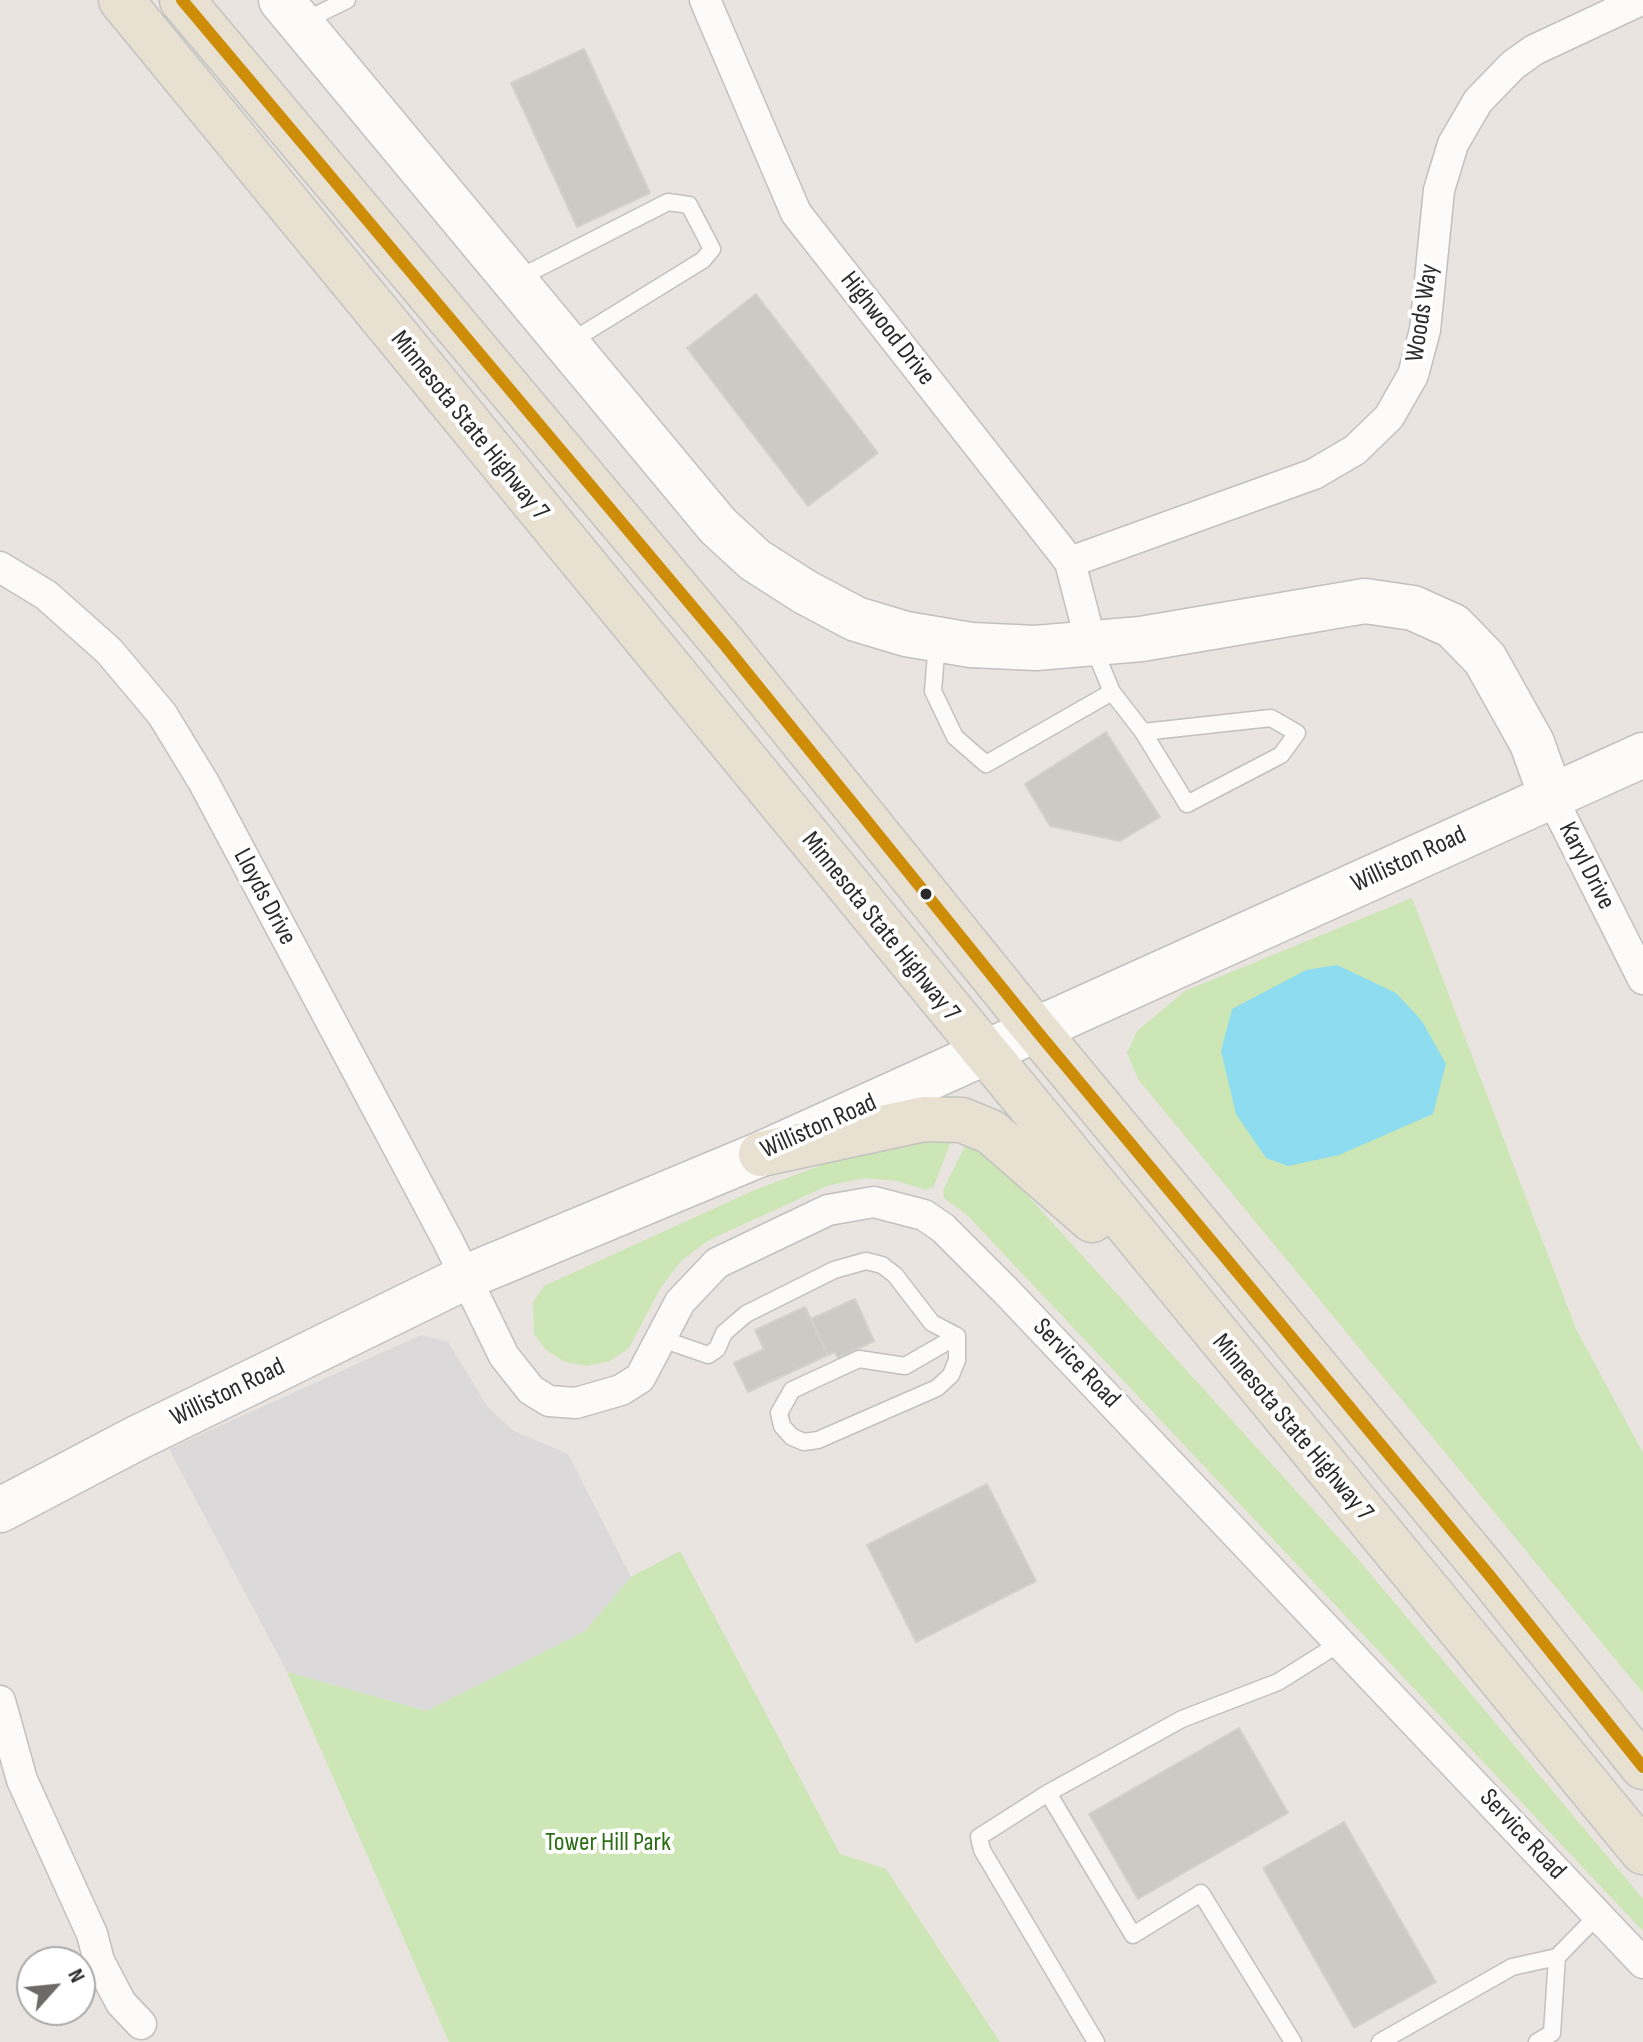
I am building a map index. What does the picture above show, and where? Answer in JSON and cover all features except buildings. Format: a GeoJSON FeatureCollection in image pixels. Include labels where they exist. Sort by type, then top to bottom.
{"type":"FeatureCollection","features":[{"type":"Feature","properties":{"kind":"main road","name":"Minnesota State Highway 7"},"geometry":{"type":"LineString","coordinates":[[121,0],[982,1052],[1643,1852]]}},
{"type":"Feature","properties":{"kind":"main road","name":"Minnesota State Highway 7"},"geometry":{"type":"LineString","coordinates":[[182,0],[723,643],[1036,1030],[1490,1576],[1643,1767]]}},
{"type":"Feature","properties":{"kind":"main road"},"geometry":{"type":"LineString","coordinates":[[291,12],[718,526],[755,560],[856,619],[937,639],[1036,648],[1141,639],[1365,601],[1413,608],[1453,626],[1485,659],[1532,743],[1551,796]]}},
{"type":"Feature","properties":{"kind":"main road","name":"Williston Road"},"geometry":{"type":"LineString","coordinates":[[0,1510],[135,1439],[466,1277],[761,1154],[1643,755]]}},
{"type":"Feature","properties":{"kind":"main road"},"geometry":{"type":"LineString","coordinates":[[761,1154],[924,1119],[962,1120],[991,1132],[1020,1154],[1210,1328]]}},
{"type":"Feature","properties":{"kind":"street","name":"Highwood Drive"},"geometry":{"type":"LineString","coordinates":[[705,0],[796,213],[1070,562],[1091,643]]}},
{"type":"Feature","properties":{"kind":"street","name":"Woods Way"},"geometry":{"type":"LineString","coordinates":[[1070,562],[1314,474],[1355,450],[1389,417],[1413,375],[1425,330],[1439,190],[1453,144],[1478,101],[1513,65],[1534,50],[1641,0]]}},
{"type":"Feature","properties":{"kind":"street","name":"Lloyds Drive"},"geometry":{"type":"LineString","coordinates":[[0,567],[46,595],[109,651],[162,714],[204,783],[466,1277]]}},
{"type":"Feature","properties":{"kind":"street","name":"Karyl Drive"},"geometry":{"type":"LineString","coordinates":[[1551,796],[1643,979]]}},
{"type":"Feature","properties":{"kind":"street","name":"Service Road"},"geometry":{"type":"LineString","coordinates":[[466,1277],[517,1376],[549,1401],[576,1403],[621,1390],[640,1378],[680,1302],[717,1263],[848,1204],[874,1202],[924,1215],[943,1228],[1006,1291],[1643,1963]]}},
{"type":"Feature","properties":{"kind":"street"},"geometry":{"type":"LineString","coordinates":[[0,1701],[22,1780],[92,1934],[99,1961],[121,2003],[141,2024]]}},
{"type":"Feature","properties":{"kind":"lane"},"geometry":{"type":"LineString","coordinates":[[291,12],[347,0]]}},
{"type":"Feature","properties":{"kind":"lane"},"geometry":{"type":"LineString","coordinates":[[514,280],[668,202],[689,205],[712,249],[703,260],[567,343]]}},
{"type":"Feature","properties":{"kind":"lane"},"geometry":{"type":"LineString","coordinates":[[937,639],[933,691],[955,737],[986,764],[1112,692]]}},
{"type":"Feature","properties":{"kind":"lane"},"geometry":{"type":"LineString","coordinates":[[1091,643],[1112,692],[1143,732],[1187,804],[1281,755],[1297,733],[1271,718],[1143,732]]}},
{"type":"Feature","properties":{"kind":"lane"},"geometry":{"type":"LineString","coordinates":[[662,1339],[708,1355],[717,1349],[724,1333],[746,1314],[842,1266],[866,1261],[882,1265],[895,1275],[932,1323],[957,1336]]}},
{"type":"Feature","properties":{"kind":"lane"},"geometry":{"type":"LineString","coordinates":[[957,1336],[957,1360],[951,1375],[937,1388],[818,1440],[804,1442],[792,1437],[782,1426],[779,1413],[792,1390],[859,1359],[905,1366],[957,1336]]}},
{"type":"Feature","properties":{"kind":"lane"},"geometry":{"type":"LineString","coordinates":[[1096,2042],[982,1850],[979,1837],[1048,1793],[1182,1719],[1278,1682],[1340,1643]]}},
{"type":"Feature","properties":{"kind":"lane"},"geometry":{"type":"LineString","coordinates":[[1048,1793],[1133,1935],[1201,1893],[1293,2042]]}},
{"type":"Feature","properties":{"kind":"lane"},"geometry":{"type":"LineString","coordinates":[[1380,2042],[1512,1967],[1557,1957],[1598,1915]]}},
{"type":"Feature","properties":{"kind":"lane"},"geometry":{"type":"LineString","coordinates":[[1537,2042],[1552,2033],[1557,1957]]}},
{"type":"Feature","properties":{"kind":"shaded area"},"geometry":{"type":"Polygon","coordinates":[[[421,1335],[448,1342],[487,1406],[512,1430],[568,1454],[631,1577],[585,1631],[427,1711],[287,1672],[169,1449],[421,1335]]]}},
{"type":"Feature","properties":{"kind":"green space"},"geometry":{"type":"Polygon","coordinates":[[[1412,898],[1576,1329],[1643,1453],[1643,1693],[1138,1079],[1127,1053],[1137,1031],[1185,991],[1412,898]]]}},
{"type":"Feature","properties":{"kind":"green space"},"geometry":{"type":"Polygon","coordinates":[[[909,1133],[953,1136],[934,1186],[926,1190],[897,1181],[864,1178],[827,1186],[709,1240],[681,1261],[661,1287],[629,1348],[610,1361],[587,1366],[565,1362],[546,1350],[534,1334],[533,1302],[544,1286],[757,1189],[909,1133]]]}},
{"type":"Feature","properties":{"kind":"green space"},"geometry":{"type":"Polygon","coordinates":[[[972,1144],[999,1164],[1357,1558],[1643,1899],[1643,1931],[966,1214],[944,1198],[943,1190],[965,1146],[972,1144]]]}},
{"type":"Feature","properties":{"kind":"green space","name":"Tower Hill Park"},"geometry":{"type":"Polygon","coordinates":[[[680,1551],[840,1854],[886,1869],[1000,2042],[449,2042],[287,1672],[427,1711],[585,1631],[631,1577],[680,1551]]]}},
{"type":"Feature","properties":{"kind":"water"},"geometry":{"type":"Polygon","coordinates":[[[1337,965],[1396,993],[1422,1021],[1446,1064],[1433,1114],[1339,1155],[1288,1166],[1266,1158],[1236,1114],[1221,1051],[1232,1009],[1306,970],[1337,965]]]}},
{"type":"Feature","properties":{"kind":"transit line"},"geometry":{"type":"LineString","coordinates":[[182,0],[723,643],[1036,1030],[1490,1576],[1643,1767]]}}]}
